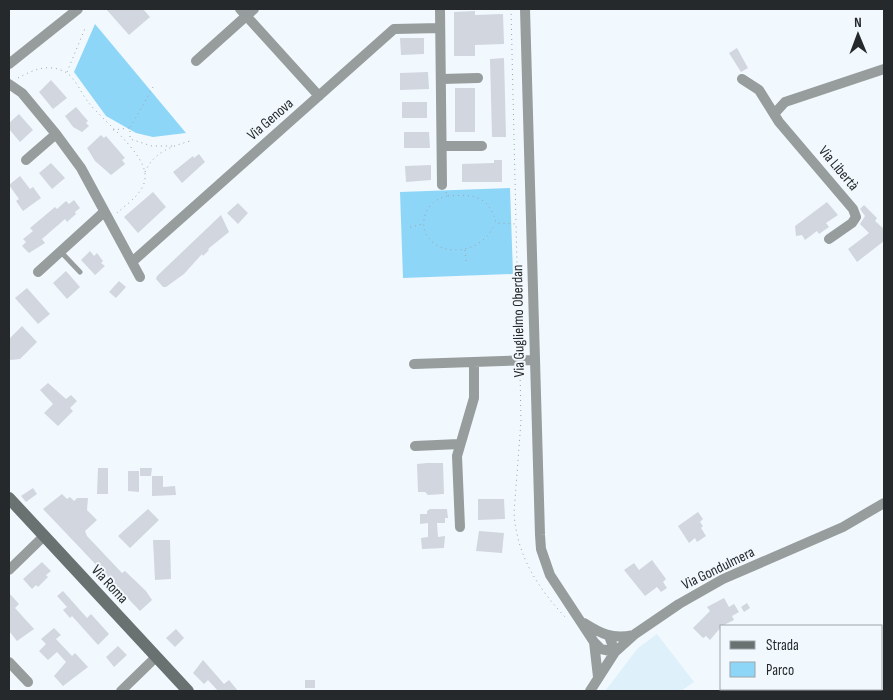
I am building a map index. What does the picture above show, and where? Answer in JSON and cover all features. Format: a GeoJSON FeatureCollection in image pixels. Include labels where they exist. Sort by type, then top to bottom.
{"type":"FeatureCollection","features":[{"type":"Feature","properties":{"kind":"main road","name":"Via Roma"},"geometry":{"type":"LineString","coordinates":[[9,498],[188,691]]}},
{"type":"Feature","properties":{"kind":"street"},"geometry":{"type":"LineString","coordinates":[[9,64],[78,9]]}},
{"type":"Feature","properties":{"kind":"street"},"geometry":{"type":"LineString","coordinates":[[440,9],[442,185]]}},
{"type":"Feature","properties":{"kind":"street","name":"Via Guglielmo Oberdan"},"geometry":{"type":"LineString","coordinates":[[525,9],[534,360],[542,549],[557,588],[594,642],[598,677]]}},
{"type":"Feature","properties":{"kind":"street"},"geometry":{"type":"LineString","coordinates":[[196,61],[247,11],[319,96]]}},
{"type":"Feature","properties":{"kind":"street","name":"Via Genova"},"geometry":{"type":"LineString","coordinates":[[132,262],[394,29],[440,28]]}},
{"type":"Feature","properties":{"kind":"street"},"geometry":{"type":"LineString","coordinates":[[774,113],[785,102],[884,69]]}},
{"type":"Feature","properties":{"kind":"street"},"geometry":{"type":"LineString","coordinates":[[442,79],[478,78]]}},
{"type":"Feature","properties":{"kind":"street","name":"Via Libertà"},"geometry":{"type":"LineString","coordinates":[[742,79],[759,90],[779,122],[853,208],[856,217],[829,239]]}},
{"type":"Feature","properties":{"kind":"street"},"geometry":{"type":"LineString","coordinates":[[12,82],[56,134],[81,168],[140,276]]}},
{"type":"Feature","properties":{"kind":"street"},"geometry":{"type":"LineString","coordinates":[[9,93],[24,98]]}},
{"type":"Feature","properties":{"kind":"street"},"geometry":{"type":"LineString","coordinates":[[26,160],[56,134]]}},
{"type":"Feature","properties":{"kind":"street"},"geometry":{"type":"LineString","coordinates":[[443,146],[482,146]]}},
{"type":"Feature","properties":{"kind":"street"},"geometry":{"type":"LineString","coordinates":[[38,272],[60,251],[106,216]]}},
{"type":"Feature","properties":{"kind":"street"},"geometry":{"type":"LineString","coordinates":[[414,364],[534,360]]}},
{"type":"Feature","properties":{"kind":"street"},"geometry":{"type":"LineString","coordinates":[[460,527],[457,456],[474,398],[474,362]]}},
{"type":"Feature","properties":{"kind":"street"},"geometry":{"type":"LineString","coordinates":[[415,446],[459,444]]}},
{"type":"Feature","properties":{"kind":"street","name":"Via Gondulmera"},"geometry":{"type":"LineString","coordinates":[[590,691],[615,652],[635,634],[702,590],[843,527],[884,503]]}},
{"type":"Feature","properties":{"kind":"street"},"geometry":{"type":"LineString","coordinates":[[9,570],[44,536]]}},
{"type":"Feature","properties":{"kind":"street","name":"Via Guglielmo Oberdan"},"geometry":{"type":"LineString","coordinates":[[581,621],[609,636]]}},
{"type":"Feature","properties":{"kind":"street"},"geometry":{"type":"LineString","coordinates":[[609,636],[618,638],[635,634]]}},
{"type":"Feature","properties":{"kind":"street"},"geometry":{"type":"LineString","coordinates":[[609,636],[615,652]]}},
{"type":"Feature","properties":{"kind":"street"},"geometry":{"type":"LineString","coordinates":[[594,642],[601,649],[615,652]]}},
{"type":"Feature","properties":{"kind":"street"},"geometry":{"type":"LineString","coordinates":[[121,691],[156,657]]}},
{"type":"Feature","properties":{"kind":"street"},"geometry":{"type":"LineString","coordinates":[[9,662],[28,682]]}},
{"type":"Feature","properties":{"kind":"lane"},"geometry":{"type":"LineString","coordinates":[[60,251],[80,272]]}},
{"type":"Feature","properties":{"kind":"path"},"geometry":{"type":"LineString","coordinates":[[511,9],[521,421],[514,513],[516,536],[523,557],[536,582],[567,619]]}},
{"type":"Feature","properties":{"kind":"path"},"geometry":{"type":"LineString","coordinates":[[67,73],[86,26]]}},
{"type":"Feature","properties":{"kind":"path"},"geometry":{"type":"LineString","coordinates":[[12,82],[30,71],[47,67],[67,73],[88,102],[126,142],[145,173]]}},
{"type":"Feature","properties":{"kind":"path"},"geometry":{"type":"LineString","coordinates":[[130,139],[130,128],[153,87]]}},
{"type":"Feature","properties":{"kind":"path"},"geometry":{"type":"LineString","coordinates":[[114,130],[130,128]]}},
{"type":"Feature","properties":{"kind":"path"},"geometry":{"type":"LineString","coordinates":[[126,142],[130,139]]}},
{"type":"Feature","properties":{"kind":"path"},"geometry":{"type":"LineString","coordinates":[[130,139],[152,146],[174,146]]}},
{"type":"Feature","properties":{"kind":"path"},"geometry":{"type":"LineString","coordinates":[[106,216],[139,192],[151,160],[174,146],[190,141]]}},
{"type":"Feature","properties":{"kind":"path"},"geometry":{"type":"LineString","coordinates":[[442,185],[447,196]]}},
{"type":"Feature","properties":{"kind":"path"},"geometry":{"type":"LineString","coordinates":[[447,196],[474,196],[484,200],[492,210],[496,223],[481,244],[465,250],[446,249],[435,245],[429,238],[424,224],[428,208],[435,201],[447,196]]}},
{"type":"Feature","properties":{"kind":"path"},"geometry":{"type":"LineString","coordinates":[[496,223],[516,224]]}},
{"type":"Feature","properties":{"kind":"path"},"geometry":{"type":"LineString","coordinates":[[410,228],[424,224]]}},
{"type":"Feature","properties":{"kind":"path"},"geometry":{"type":"LineString","coordinates":[[465,250],[466,262]]}},
{"type":"Feature","properties":{"kind":"shaded area"},"geometry":{"type":"Polygon","coordinates":[[[657,634],[694,682],[681,691],[605,691],[638,648],[657,634]]]}},
{"type":"Feature","properties":{"kind":"green space"},"geometry":{"type":"Polygon","coordinates":[[[95,24],[186,133],[153,137],[136,133],[106,116],[74,72],[95,24]]]}},
{"type":"Feature","properties":{"kind":"green space"},"geometry":{"type":"Polygon","coordinates":[[[510,188],[513,274],[403,278],[400,192],[510,188]]]}},
{"type":"Feature","properties":{"kind":"building"},"geometry":{"type":"Polygon","coordinates":[[[106,9],[143,9],[150,17],[129,35],[106,9]]]}},
{"type":"Feature","properties":{"kind":"building"},"geometry":{"type":"Polygon","coordinates":[[[475,11],[475,15],[503,14],[504,44],[475,45],[475,56],[454,56],[454,12],[475,11]]]}},
{"type":"Feature","properties":{"kind":"building"},"geometry":{"type":"Polygon","coordinates":[[[400,38],[424,38],[424,54],[401,55],[400,38]]]}},
{"type":"Feature","properties":{"kind":"building"},"geometry":{"type":"Polygon","coordinates":[[[737,48],[748,68],[741,72],[729,53],[737,48]]]}},
{"type":"Feature","properties":{"kind":"building"},"geometry":{"type":"Polygon","coordinates":[[[504,58],[506,137],[492,137],[490,59],[504,58]]]}},
{"type":"Feature","properties":{"kind":"building"},"geometry":{"type":"Polygon","coordinates":[[[428,72],[429,89],[400,90],[400,73],[428,72]]]}},
{"type":"Feature","properties":{"kind":"building"},"geometry":{"type":"Polygon","coordinates":[[[51,80],[67,98],[53,109],[39,92],[51,80]]]}},
{"type":"Feature","properties":{"kind":"building"},"geometry":{"type":"Polygon","coordinates":[[[455,88],[475,88],[475,132],[455,132],[455,88]]]}},
{"type":"Feature","properties":{"kind":"building"},"geometry":{"type":"Polygon","coordinates":[[[402,102],[427,102],[427,118],[402,118],[402,102]]]}},
{"type":"Feature","properties":{"kind":"building"},"geometry":{"type":"Polygon","coordinates":[[[76,107],[88,121],[86,123],[89,126],[82,132],[73,127],[65,116],[76,107]]]}},
{"type":"Feature","properties":{"kind":"building"},"geometry":{"type":"Polygon","coordinates":[[[19,114],[33,130],[20,142],[9,129],[9,123],[19,114]]]}},
{"type":"Feature","properties":{"kind":"building"},"geometry":{"type":"Polygon","coordinates":[[[404,132],[429,132],[430,148],[404,148],[404,132]]]}},
{"type":"Feature","properties":{"kind":"building"},"geometry":{"type":"Polygon","coordinates":[[[101,135],[104,138],[106,136],[125,158],[122,160],[125,164],[111,175],[95,161],[87,148],[101,135]]]}},
{"type":"Feature","properties":{"kind":"building"},"geometry":{"type":"Polygon","coordinates":[[[199,154],[205,162],[182,183],[173,172],[193,156],[194,158],[199,154]]]}},
{"type":"Feature","properties":{"kind":"building"},"geometry":{"type":"Polygon","coordinates":[[[494,160],[502,160],[502,182],[462,182],[462,164],[494,163],[494,160]]]}},
{"type":"Feature","properties":{"kind":"building"},"geometry":{"type":"Polygon","coordinates":[[[51,163],[65,178],[52,189],[39,173],[51,163]]]}},
{"type":"Feature","properties":{"kind":"building"},"geometry":{"type":"Polygon","coordinates":[[[431,165],[431,180],[406,182],[405,166],[431,165]]]}},
{"type":"Feature","properties":{"kind":"building"},"geometry":{"type":"Polygon","coordinates":[[[20,176],[30,189],[33,187],[41,198],[23,211],[16,201],[19,199],[9,185],[20,176]]]}},
{"type":"Feature","properties":{"kind":"building"},"geometry":{"type":"Polygon","coordinates":[[[153,192],[166,207],[138,233],[124,217],[153,192]]]}},
{"type":"Feature","properties":{"kind":"building"},"geometry":{"type":"Polygon","coordinates":[[[74,200],[80,208],[75,212],[76,214],[67,222],[65,219],[42,239],[45,243],[29,253],[22,246],[26,242],[23,239],[33,231],[30,228],[55,207],[57,209],[66,201],[69,204],[74,200]]]}},
{"type":"Feature","properties":{"kind":"building"},"geometry":{"type":"Polygon","coordinates":[[[827,202],[838,215],[826,223],[829,227],[819,234],[817,231],[805,240],[802,235],[796,236],[795,226],[827,202]]]}},
{"type":"Feature","properties":{"kind":"building"},"geometry":{"type":"Polygon","coordinates":[[[238,203],[248,213],[238,224],[227,213],[238,203]]]}},
{"type":"Feature","properties":{"kind":"building"},"geometry":{"type":"Polygon","coordinates":[[[864,205],[877,218],[875,221],[884,229],[884,241],[857,262],[848,249],[869,233],[860,224],[865,216],[860,209],[864,205]]]}},
{"type":"Feature","properties":{"kind":"building"},"geometry":{"type":"Polygon","coordinates":[[[221,215],[229,232],[208,249],[203,256],[202,254],[184,274],[166,287],[163,287],[156,279],[157,276],[221,215]]]}},
{"type":"Feature","properties":{"kind":"building"},"geometry":{"type":"Polygon","coordinates":[[[90,251],[94,256],[97,253],[103,261],[101,263],[105,266],[95,275],[81,260],[90,251]]]}},
{"type":"Feature","properties":{"kind":"building"},"geometry":{"type":"Polygon","coordinates":[[[66,271],[80,287],[67,299],[53,283],[66,271]]]}},
{"type":"Feature","properties":{"kind":"building"},"geometry":{"type":"Polygon","coordinates":[[[119,281],[126,287],[116,298],[109,292],[119,281]]]}},
{"type":"Feature","properties":{"kind":"building"},"geometry":{"type":"Polygon","coordinates":[[[27,288],[50,314],[38,324],[15,298],[27,288]]]}},
{"type":"Feature","properties":{"kind":"building"},"geometry":{"type":"Polygon","coordinates":[[[22,326],[37,342],[20,359],[11,360],[9,359],[9,339],[22,326]]]}},
{"type":"Feature","properties":{"kind":"building"},"geometry":{"type":"Polygon","coordinates":[[[48,383],[66,399],[71,395],[77,401],[70,408],[73,411],[58,426],[44,413],[53,404],[40,390],[48,383]]]}},
{"type":"Feature","properties":{"kind":"building"},"geometry":{"type":"Polygon","coordinates":[[[443,463],[444,494],[428,495],[425,492],[418,492],[417,464],[443,463]]]}},
{"type":"Feature","properties":{"kind":"building"},"geometry":{"type":"Polygon","coordinates":[[[98,468],[108,468],[108,494],[97,494],[98,468]]]}},
{"type":"Feature","properties":{"kind":"building"},"geometry":{"type":"Polygon","coordinates":[[[140,468],[152,468],[151,476],[140,476],[140,468]]]}},
{"type":"Feature","properties":{"kind":"building"},"geometry":{"type":"Polygon","coordinates":[[[128,471],[139,471],[139,492],[128,491],[128,471]]]}},
{"type":"Feature","properties":{"kind":"building"},"geometry":{"type":"Polygon","coordinates":[[[152,476],[163,476],[163,487],[175,486],[176,495],[152,496],[152,476]]]}},
{"type":"Feature","properties":{"kind":"building"},"geometry":{"type":"Polygon","coordinates":[[[33,488],[37,494],[26,502],[21,496],[33,488]]]}},
{"type":"Feature","properties":{"kind":"building"},"geometry":{"type":"Polygon","coordinates":[[[62,494],[67,499],[70,497],[74,501],[77,498],[88,498],[87,510],[97,520],[85,531],[87,536],[122,573],[125,571],[146,591],[152,600],[140,611],[43,509],[62,494]]]}},
{"type":"Feature","properties":{"kind":"building"},"geometry":{"type":"Polygon","coordinates":[[[478,499],[504,499],[505,519],[478,520],[478,499]]]}},
{"type":"Feature","properties":{"kind":"building"},"geometry":{"type":"Polygon","coordinates":[[[148,509],[159,520],[130,548],[118,536],[148,509]]]}},
{"type":"Feature","properties":{"kind":"building"},"geometry":{"type":"Polygon","coordinates":[[[430,509],[447,509],[448,518],[445,518],[445,523],[437,523],[438,537],[445,536],[444,548],[422,549],[421,538],[428,537],[428,523],[420,524],[420,514],[427,514],[427,511],[430,509]]]}},
{"type":"Feature","properties":{"kind":"building"},"geometry":{"type":"Polygon","coordinates":[[[698,512],[703,519],[700,522],[703,526],[701,528],[706,536],[697,542],[695,538],[689,543],[678,526],[698,512]]]}},
{"type":"Feature","properties":{"kind":"building"},"geometry":{"type":"Polygon","coordinates":[[[479,531],[504,533],[502,553],[476,551],[479,531]]]}},
{"type":"Feature","properties":{"kind":"building"},"geometry":{"type":"Polygon","coordinates":[[[153,540],[170,540],[171,579],[155,580],[153,540]]]}},
{"type":"Feature","properties":{"kind":"building"},"geometry":{"type":"Polygon","coordinates":[[[652,560],[666,579],[663,582],[667,588],[661,592],[657,587],[645,596],[624,570],[634,563],[639,570],[652,560]]]}},
{"type":"Feature","properties":{"kind":"building"},"geometry":{"type":"Polygon","coordinates":[[[42,562],[51,571],[38,587],[36,585],[32,589],[23,579],[42,562]]]}},
{"type":"Feature","properties":{"kind":"building"},"geometry":{"type":"Polygon","coordinates":[[[63,591],[87,618],[91,614],[109,634],[98,645],[72,616],[70,618],[63,610],[67,607],[57,596],[63,591]]]}},
{"type":"Feature","properties":{"kind":"building"},"geometry":{"type":"Polygon","coordinates":[[[9,593],[19,604],[15,608],[34,629],[17,641],[9,631],[9,593]]]}},
{"type":"Feature","properties":{"kind":"building"},"geometry":{"type":"Polygon","coordinates":[[[724,598],[729,607],[734,604],[739,612],[732,616],[734,620],[720,625],[720,628],[710,640],[706,636],[703,638],[693,628],[710,611],[707,607],[724,598]]]}},
{"type":"Feature","properties":{"kind":"building"},"geometry":{"type":"Polygon","coordinates":[[[747,603],[750,608],[744,612],[741,607],[747,603]]]}},
{"type":"Feature","properties":{"kind":"building"},"geometry":{"type":"Polygon","coordinates":[[[54,628],[61,635],[56,639],[72,656],[75,653],[88,667],[63,686],[54,676],[66,662],[57,652],[48,660],[39,651],[46,644],[41,639],[54,628]]]}},
{"type":"Feature","properties":{"kind":"building"},"geometry":{"type":"Polygon","coordinates":[[[176,629],[184,638],[175,647],[166,638],[176,629]]]}},
{"type":"Feature","properties":{"kind":"building"},"geometry":{"type":"Polygon","coordinates":[[[118,646],[127,655],[114,667],[106,657],[118,646]]]}},
{"type":"Feature","properties":{"kind":"building"},"geometry":{"type":"Polygon","coordinates":[[[203,660],[224,684],[229,680],[238,691],[218,691],[208,680],[204,684],[193,673],[203,660]]]}},
{"type":"Feature","properties":{"kind":"building"},"geometry":{"type":"Polygon","coordinates":[[[305,680],[315,680],[315,688],[305,688],[305,680]]]}}]}
